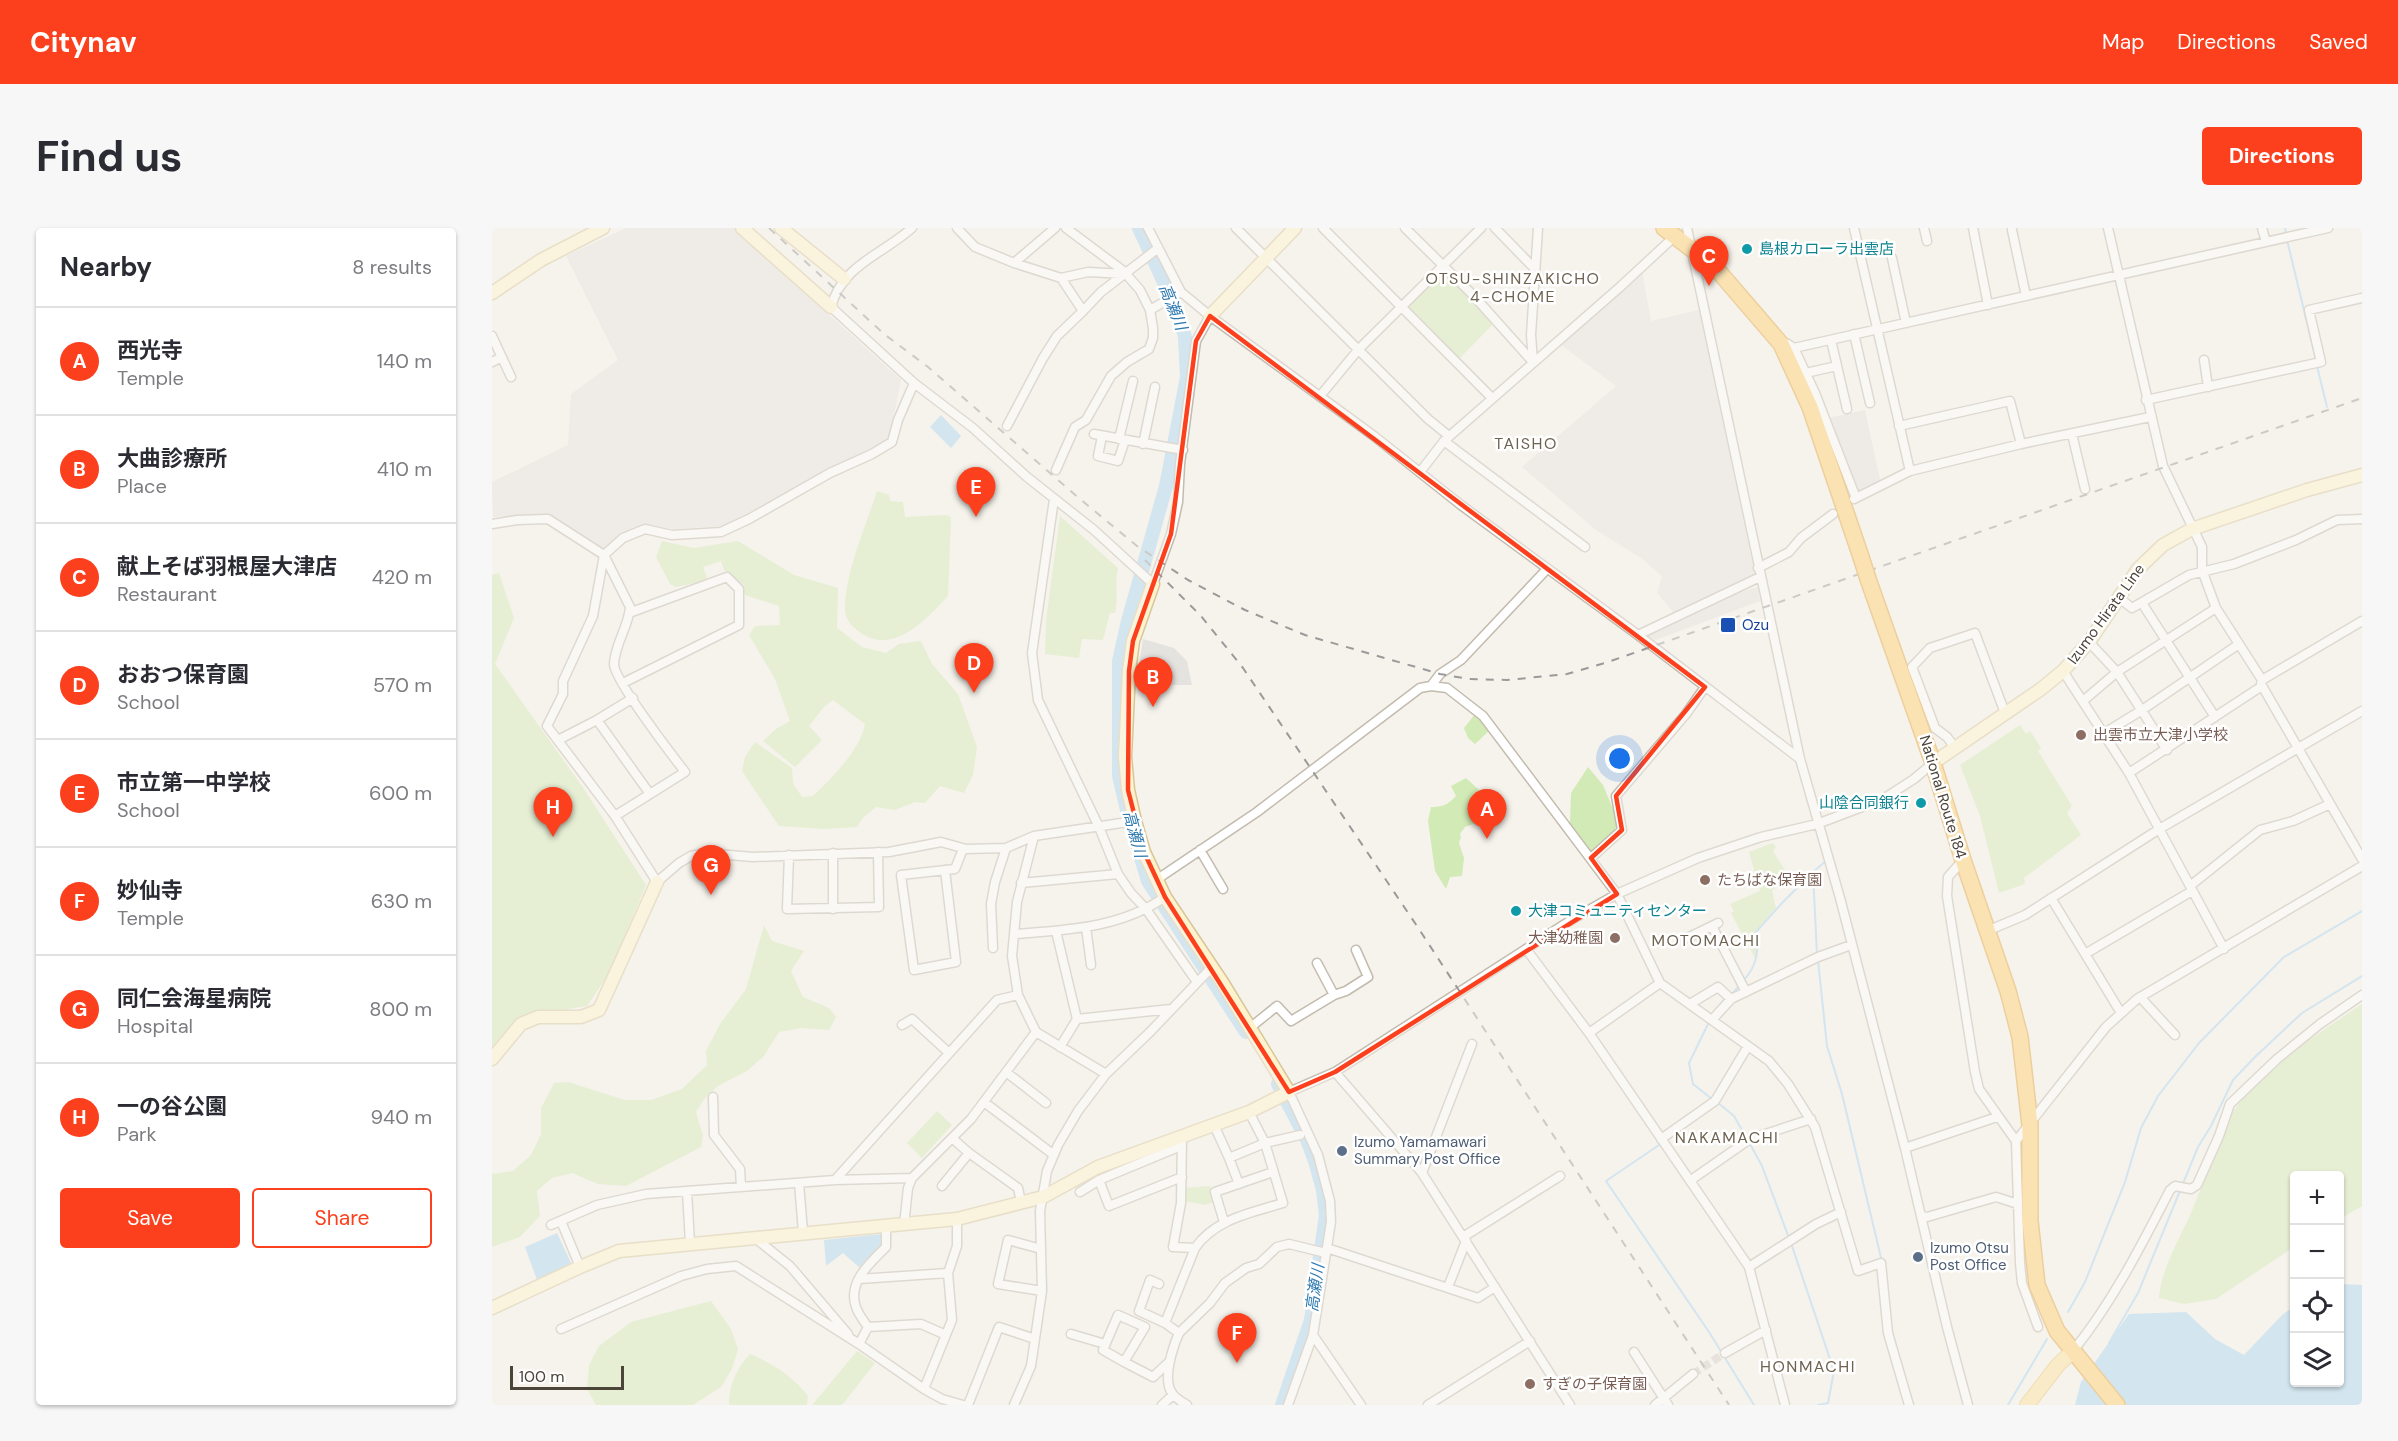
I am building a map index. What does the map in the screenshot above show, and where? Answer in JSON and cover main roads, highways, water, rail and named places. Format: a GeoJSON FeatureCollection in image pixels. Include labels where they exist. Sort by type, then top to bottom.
{"type":"FeatureCollection","features":[{"type":"Feature","properties":{"kind":"highway","name":"National Route 184"},"geometry":{"type":"LineString","coordinates":[[1681,230],[1691,248],[1714,266],[1787,346],[1810,407],[1868,579],[1934,763],[2020,1036],[2030,1125],[2030,1221],[2035,1276],[2046,1311],[2057,1331],[2117,1405]]}},
{"type":"Feature","properties":{"kind":"main road"},"geometry":{"type":"LineString","coordinates":[[2027,1405],[2058,1365],[2077,1357]]}},
{"type":"Feature","properties":{"kind":"water"},"geometry":{"type":"Polygon","coordinates":[[[941,415],[961,436],[951,448],[930,427],[941,415]]]}},
{"type":"Feature","properties":{"kind":"water"},"geometry":{"type":"Polygon","coordinates":[[[557,1233],[571,1263],[537,1280],[525,1247],[557,1233]]]}},
{"type":"Feature","properties":{"kind":"water"},"geometry":{"type":"Polygon","coordinates":[[[882,1234],[883,1244],[859,1267],[843,1253],[826,1266],[824,1240],[882,1234]]]}},
{"type":"Feature","properties":{"kind":"water"},"geometry":{"type":"Polygon","coordinates":[[[2344,1284],[2362,1285],[2362,1405],[2075,1405],[2081,1382],[2129,1314],[2186,1312],[2215,1339],[2244,1355],[2290,1310],[2290,1387],[2344,1387],[2344,1284]]]}},
{"type":"Feature","properties":{"kind":"waterway","name":"高瀬川"},"geometry":{"type":"LineString","coordinates":[[1131,827],[1119,776],[1119,661],[1166,486],[1187,377],[1185,337],[1179,315],[1139,228]]}},
{"type":"Feature","properties":{"kind":"waterway"},"geometry":{"type":"LineString","coordinates":[[2285,228],[2286,234]]}},
{"type":"Feature","properties":{"kind":"waterway"},"geometry":{"type":"LineString","coordinates":[[2287,240],[2316,360]]}},
{"type":"Feature","properties":{"kind":"waterway"},"geometry":{"type":"LineString","coordinates":[[2317,366],[2327,407]]}},
{"type":"Feature","properties":{"kind":"waterway"},"geometry":{"type":"LineString","coordinates":[[1806,795],[1814,821]]}},
{"type":"Feature","properties":{"kind":"waterway","name":"高瀬川"},"geometry":{"type":"LineString","coordinates":[[1138,848],[1148,881],[1246,1032]]}},
{"type":"Feature","properties":{"kind":"waterway"},"geometry":{"type":"LineString","coordinates":[[1817,955],[1813,872],[1826,861]]}},
{"type":"Feature","properties":{"kind":"waterway"},"geometry":{"type":"LineString","coordinates":[[1743,981],[1756,958],[1756,932],[1812,873]]}},
{"type":"Feature","properties":{"kind":"waterway"},"geometry":{"type":"LineString","coordinates":[[2068,1312],[2085,1282],[2125,1182],[2141,1128],[2158,1096],[2199,1043],[2284,957],[2362,911]]}},
{"type":"Feature","properties":{"kind":"waterway"},"geometry":{"type":"LineString","coordinates":[[1818,960],[1827,1046],[1842,1094],[1882,1262]]}},
{"type":"Feature","properties":{"kind":"waterway"},"geometry":{"type":"LineString","coordinates":[[2109,1343],[2138,1293],[2198,1147],[2233,1080],[2302,1013],[2362,976]]}},
{"type":"Feature","properties":{"kind":"waterway"},"geometry":{"type":"LineString","coordinates":[[1731,995],[1739,986]]}},
{"type":"Feature","properties":{"kind":"waterway"},"geometry":{"type":"LineString","coordinates":[[1710,1020],[1689,1063],[1693,1084],[1712,1099]]}},
{"type":"Feature","properties":{"kind":"waterway","name":"高瀬川"},"geometry":{"type":"LineString","coordinates":[[1278,1084],[1307,1140],[1315,1161],[1323,1190],[1326,1215],[1311,1320],[1282,1405]]}},
{"type":"Feature","properties":{"kind":"waterway"},"geometry":{"type":"LineString","coordinates":[[1717,1102],[1734,1116],[1747,1139]]}},
{"type":"Feature","properties":{"kind":"waterway"},"geometry":{"type":"LineString","coordinates":[[1662,1143],[1606,1181],[1709,1332],[1754,1405]]}},
{"type":"Feature","properties":{"kind":"waterway"},"geometry":{"type":"LineString","coordinates":[[1750,1144],[1762,1166],[1789,1238]]}},
{"type":"Feature","properties":{"kind":"waterway"},"geometry":{"type":"LineString","coordinates":[[1791,1243],[1834,1371],[1828,1403],[1818,1405]]}},
{"type":"Feature","properties":{"kind":"waterway"},"geometry":{"type":"LineString","coordinates":[[2008,1405],[2047,1339]]}},
{"type":"Feature","properties":{"kind":"tunnel"},"geometry":{"type":"LineString","coordinates":[[1693,1374],[1725,1353]]}},
{"type":"Feature","properties":{"kind":"railway"},"geometry":{"type":"LineString","coordinates":[[769,228],[884,334],[928,367],[1080,499],[1137,546],[1188,580],[1245,610],[1305,635],[1440,674],[1469,679],[1507,680],[1567,674],[1608,662],[2362,398]]}},
{"type":"Feature","properties":{"kind":"railway"},"geometry":{"type":"LineString","coordinates":[[1145,560],[1201,616],[1243,668],[1417,926],[1729,1405]]}},
{"type":"Feature","properties":{"kind":"place","name":"島根カローラ出雲店"},"geometry":{"type":"Point","coordinates":[1747,249]}},
{"type":"Feature","properties":{"kind":"place","name":"献上そば羽根屋大津店"},"geometry":{"type":"Point","coordinates":[1709,286]}},
{"type":"Feature","properties":{"kind":"place","name":"市立第一中学校"},"geometry":{"type":"Point","coordinates":[976,517]}},
{"type":"Feature","properties":{"kind":"place","name":"Ozu"},"geometry":{"type":"Point","coordinates":[1728,625]}},
{"type":"Feature","properties":{"kind":"place","name":"おおつ保育園"},"geometry":{"type":"Point","coordinates":[974,693]}},
{"type":"Feature","properties":{"kind":"place","name":"大曲診療所"},"geometry":{"type":"Point","coordinates":[1153,707]}},
{"type":"Feature","properties":{"kind":"place","name":"出雲市立大津小学校"},"geometry":{"type":"Point","coordinates":[2081,735]}},
{"type":"Feature","properties":{"kind":"place","name":"山陰合同銀行"},"geometry":{"type":"Point","coordinates":[1921,803]}},
{"type":"Feature","properties":{"kind":"place","name":"一の谷公園"},"geometry":{"type":"Point","coordinates":[553,837]}},
{"type":"Feature","properties":{"kind":"place","name":"西光寺"},"geometry":{"type":"Point","coordinates":[1487,839]}},
{"type":"Feature","properties":{"kind":"place","name":"たちばな保育園"},"geometry":{"type":"Point","coordinates":[1705,880]}},
{"type":"Feature","properties":{"kind":"place","name":"同仁会海星病院"},"geometry":{"type":"Point","coordinates":[711,895]}},
{"type":"Feature","properties":{"kind":"place","name":"大津コミュニティセンター"},"geometry":{"type":"Point","coordinates":[1516,911]}},
{"type":"Feature","properties":{"kind":"place","name":"大津幼稚園"},"geometry":{"type":"Point","coordinates":[1615,938]}},
{"type":"Feature","properties":{"kind":"place","name":"Izumo Yamamawari Summary Post Office"},"geometry":{"type":"Point","coordinates":[1342,1151]}},
{"type":"Feature","properties":{"kind":"place","name":"Izumo Otsu Post Office"},"geometry":{"type":"Point","coordinates":[1918,1257]}},
{"type":"Feature","properties":{"kind":"place","name":"妙仙寺"},"geometry":{"type":"Point","coordinates":[1237,1363]}},
{"type":"Feature","properties":{"kind":"place","name":"すぎの子保育園"},"geometry":{"type":"Point","coordinates":[1530,1384]}},
{"type":"Feature","properties":{"kind":"district","name":"OTSU-SHINZAKICHO 4-CHOME"},"geometry":{"type":"Point","coordinates":[1513,287]}},
{"type":"Feature","properties":{"kind":"district","name":"TAISHO"},"geometry":{"type":"Point","coordinates":[1526,443]}},
{"type":"Feature","properties":{"kind":"district","name":"MOTOMACHI"},"geometry":{"type":"Point","coordinates":[1706,940]}},
{"type":"Feature","properties":{"kind":"district","name":"NAKAMACHI"},"geometry":{"type":"Point","coordinates":[1727,1137]}},
{"type":"Feature","properties":{"kind":"district","name":"HONMACHI"},"geometry":{"type":"Point","coordinates":[1808,1366]}}]}
